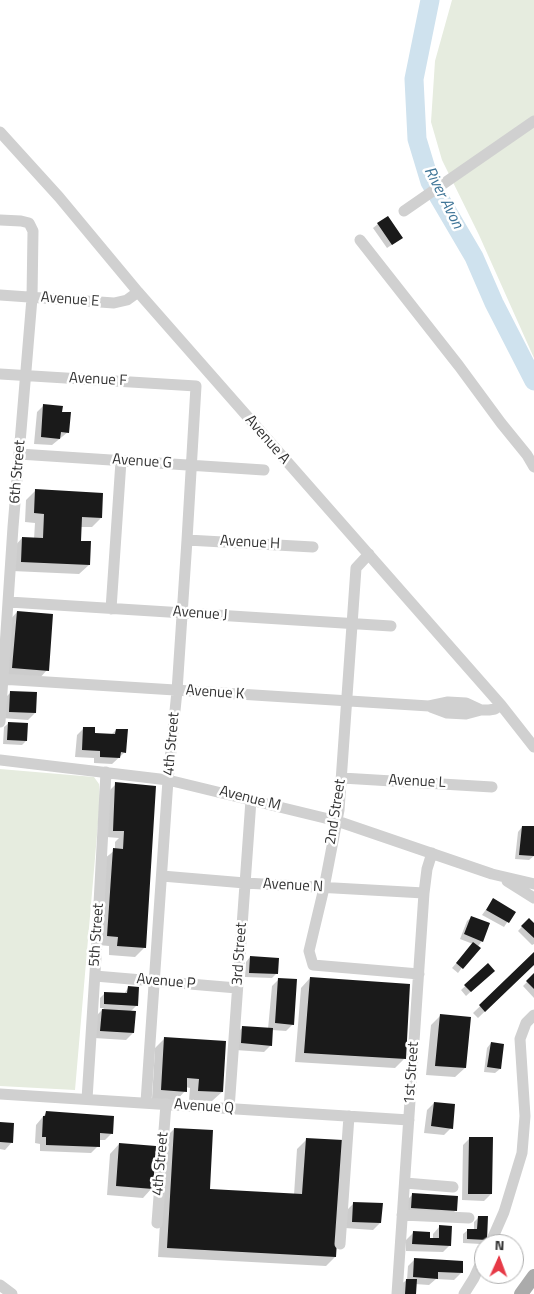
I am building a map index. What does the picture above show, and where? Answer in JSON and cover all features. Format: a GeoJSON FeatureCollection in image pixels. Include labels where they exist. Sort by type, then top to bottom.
{"type":"FeatureCollection","features":[{"type":"Feature","properties":{"kind":"main road"},"geometry":{"type":"LineString","coordinates":[[521,1294],[534,1276]]}},
{"type":"Feature","properties":{"kind":"lane"},"geometry":{"type":"LineString","coordinates":[[404,211],[534,121]]}},
{"type":"Feature","properties":{"kind":"lane","name":"Avenue A"},"geometry":{"type":"LineString","coordinates":[[0,132],[59,197],[138,292],[369,554],[432,629],[501,705],[534,747]]}},
{"type":"Feature","properties":{"kind":"lane","name":"6th Street"},"geometry":{"type":"LineString","coordinates":[[0,220],[29,223],[32,231],[32,298],[9,602],[1,679],[0,722]]}},
{"type":"Feature","properties":{"kind":"lane"},"geometry":{"type":"LineString","coordinates":[[360,240],[459,366],[527,455],[534,467]]}},
{"type":"Feature","properties":{"kind":"lane","name":"Avenue E"},"geometry":{"type":"LineString","coordinates":[[0,295],[114,303],[127,300],[138,292]]}},
{"type":"Feature","properties":{"kind":"lane"},"geometry":{"type":"LineString","coordinates":[[196,386],[209,373]]}},
{"type":"Feature","properties":{"kind":"lane","name":"Avenue F"},"geometry":{"type":"LineString","coordinates":[[0,374],[196,386]]}},
{"type":"Feature","properties":{"kind":"lane","name":"4th Street"},"geometry":{"type":"LineString","coordinates":[[146,1102],[168,780],[188,540],[196,386]]}},
{"type":"Feature","properties":{"kind":"lane","name":"Avenue G"},"geometry":{"type":"LineString","coordinates":[[19,454],[264,470]]}},
{"type":"Feature","properties":{"kind":"lane"},"geometry":{"type":"LineString","coordinates":[[112,609],[121,461]]}},
{"type":"Feature","properties":{"kind":"lane","name":"Avenue H"},"geometry":{"type":"LineString","coordinates":[[188,540],[313,547]]}},
{"type":"Feature","properties":{"kind":"lane","name":"2nd Street"},"geometry":{"type":"LineString","coordinates":[[369,554],[356,568],[348,702],[337,821],[309,951],[313,965],[419,974]]}},
{"type":"Feature","properties":{"kind":"lane","name":"Avenue J"},"geometry":{"type":"LineString","coordinates":[[9,602],[391,626]]}},
{"type":"Feature","properties":{"kind":"lane","name":"Avenue K"},"geometry":{"type":"LineString","coordinates":[[1,679],[348,702],[429,706],[448,702],[466,703],[481,710],[495,709],[501,705]]}},
{"type":"Feature","properties":{"kind":"lane","name":"Avenue M"},"geometry":{"type":"LineString","coordinates":[[0,760],[168,780],[337,821],[492,874]]}},
{"type":"Feature","properties":{"kind":"lane","name":"5th Street"},"geometry":{"type":"LineString","coordinates":[[87,1099],[106,772]]}},
{"type":"Feature","properties":{"kind":"lane","name":"Avenue L"},"geometry":{"type":"LineString","coordinates":[[342,778],[492,787]]}},
{"type":"Feature","properties":{"kind":"lane","name":"3rd Street"},"geometry":{"type":"LineString","coordinates":[[229,1109],[252,800]]}},
{"type":"Feature","properties":{"kind":"lane","name":"1st Street"},"geometry":{"type":"LineString","coordinates":[[397,1294],[424,893],[427,868],[432,853]]}},
{"type":"Feature","properties":{"kind":"lane"},"geometry":{"type":"LineString","coordinates":[[492,874],[534,884]]}},
{"type":"Feature","properties":{"kind":"lane"},"geometry":{"type":"LineString","coordinates":[[492,874],[520,888],[534,898]]}},
{"type":"Feature","properties":{"kind":"lane","name":"Avenue N"},"geometry":{"type":"LineString","coordinates":[[162,876],[245,883],[424,893]]}},
{"type":"Feature","properties":{"kind":"lane","name":"Avenue P"},"geometry":{"type":"LineString","coordinates":[[95,976],[237,988]]}},
{"type":"Feature","properties":{"kind":"lane"},"geometry":{"type":"LineString","coordinates":[[494,1234],[504,1212],[522,1154],[525,1116],[520,1038],[526,1023],[534,1015]]}},
{"type":"Feature","properties":{"kind":"lane","name":"Avenue Q"},"geometry":{"type":"LineString","coordinates":[[0,1094],[409,1120]]}},
{"type":"Feature","properties":{"kind":"lane","name":"4th Street"},"geometry":{"type":"LineString","coordinates":[[157,1223],[166,1104]]}},
{"type":"Feature","properties":{"kind":"lane"},"geometry":{"type":"LineString","coordinates":[[525,1116],[534,1107]]}},
{"type":"Feature","properties":{"kind":"lane"},"geometry":{"type":"LineString","coordinates":[[340,1244],[349,1116]]}},
{"type":"Feature","properties":{"kind":"lane"},"geometry":{"type":"LineString","coordinates":[[405,1183],[453,1186]]}},
{"type":"Feature","properties":{"kind":"lane"},"geometry":{"type":"LineString","coordinates":[[402,1215],[469,1218]]}},
{"type":"Feature","properties":{"kind":"lane"},"geometry":{"type":"LineString","coordinates":[[464,1294],[474,1278]]}},
{"type":"Feature","properties":{"kind":"lane"},"geometry":{"type":"LineString","coordinates":[[0,1285],[12,1294]]}},
{"type":"Feature","properties":{"kind":"shaded area"},"geometry":{"type":"Polygon","coordinates":[[[452,0],[534,0],[534,358],[479,235],[442,160],[431,122],[435,61],[452,0]]]}},
{"type":"Feature","properties":{"kind":"shaded area"},"geometry":{"type":"Polygon","coordinates":[[[0,769],[94,777],[99,784],[100,800],[75,1090],[0,1086],[0,769]]]}},
{"type":"Feature","properties":{"kind":"building"},"geometry":{"type":"Polygon","coordinates":[[[388,216],[403,238],[392,245],[377,223],[388,216]]]}},
{"type":"Feature","properties":{"kind":"building"},"geometry":{"type":"Polygon","coordinates":[[[43,404],[63,406],[62,412],[71,412],[69,433],[61,432],[60,439],[41,437],[43,404]]]}},
{"type":"Feature","properties":{"kind":"building"},"geometry":{"type":"Polygon","coordinates":[[[35,489],[103,493],[102,518],[82,517],[81,541],[91,541],[90,565],[21,562],[22,537],[43,538],[44,514],[34,513],[35,489]]]}},
{"type":"Feature","properties":{"kind":"building"},"geometry":{"type":"Polygon","coordinates":[[[17,611],[53,614],[49,671],[12,668],[17,611]]]}},
{"type":"Feature","properties":{"kind":"building"},"geometry":{"type":"Polygon","coordinates":[[[10,691],[37,692],[36,713],[9,712],[10,691]]]}},
{"type":"Feature","properties":{"kind":"building"},"geometry":{"type":"Polygon","coordinates":[[[8,722],[28,723],[27,741],[7,740],[8,722]]]}},
{"type":"Feature","properties":{"kind":"building"},"geometry":{"type":"Polygon","coordinates":[[[83,727],[95,727],[95,733],[115,734],[116,729],[128,729],[126,753],[121,752],[120,758],[100,757],[100,751],[82,750],[83,727]]]}},
{"type":"Feature","properties":{"kind":"building"},"geometry":{"type":"Polygon","coordinates":[[[115,782],[156,786],[146,948],[117,946],[118,937],[107,936],[113,848],[123,849],[124,831],[113,831],[115,782]]]}},
{"type":"Feature","properties":{"kind":"building"},"geometry":{"type":"Polygon","coordinates":[[[522,826],[534,826],[534,856],[519,855],[522,826]]]}},
{"type":"Feature","properties":{"kind":"building"},"geometry":{"type":"Polygon","coordinates":[[[493,898],[516,912],[509,923],[486,910],[493,898]]]}},
{"type":"Feature","properties":{"kind":"building"},"geometry":{"type":"Polygon","coordinates":[[[471,916],[490,923],[483,942],[464,934],[471,916]]]}},
{"type":"Feature","properties":{"kind":"building"},"geometry":{"type":"Polygon","coordinates":[[[529,918],[534,923],[534,938],[521,926],[529,918]]]}},
{"type":"Feature","properties":{"kind":"building"},"geometry":{"type":"Polygon","coordinates":[[[473,942],[481,948],[463,969],[456,963],[473,942]]]}},
{"type":"Feature","properties":{"kind":"building"},"geometry":{"type":"Polygon","coordinates":[[[534,952],[534,965],[485,1012],[479,1005],[534,952]]]}},
{"type":"Feature","properties":{"kind":"building"},"geometry":{"type":"Polygon","coordinates":[[[250,956],[279,958],[278,974],[249,973],[250,956]]]}},
{"type":"Feature","properties":{"kind":"building"},"geometry":{"type":"Polygon","coordinates":[[[488,963],[495,971],[471,992],[464,985],[488,963]]]}},
{"type":"Feature","properties":{"kind":"building"},"geometry":{"type":"Polygon","coordinates":[[[534,973],[534,989],[526,981],[534,973]]]}},
{"type":"Feature","properties":{"kind":"building"},"geometry":{"type":"Polygon","coordinates":[[[310,977],[410,984],[406,1059],[304,1053],[310,977]]]}},
{"type":"Feature","properties":{"kind":"building"},"geometry":{"type":"Polygon","coordinates":[[[278,978],[297,979],[294,1025],[275,1023],[278,978]]]}},
{"type":"Feature","properties":{"kind":"building"},"geometry":{"type":"Polygon","coordinates":[[[128,986],[139,987],[138,1006],[104,1004],[104,992],[127,993],[128,986]]]}},
{"type":"Feature","properties":{"kind":"building"},"geometry":{"type":"Polygon","coordinates":[[[102,1009],[136,1011],[134,1033],[100,1031],[102,1009]]]}},
{"type":"Feature","properties":{"kind":"building"},"geometry":{"type":"Polygon","coordinates":[[[440,1014],[471,1017],[466,1068],[435,1066],[440,1014]]]}},
{"type":"Feature","properties":{"kind":"building"},"geometry":{"type":"Polygon","coordinates":[[[242,1026],[273,1028],[272,1046],[241,1043],[242,1026]]]}},
{"type":"Feature","properties":{"kind":"building"},"geometry":{"type":"Polygon","coordinates":[[[164,1037],[226,1041],[223,1092],[198,1091],[199,1079],[187,1078],[187,1092],[161,1090],[164,1037]]]}},
{"type":"Feature","properties":{"kind":"building"},"geometry":{"type":"Polygon","coordinates":[[[491,1042],[504,1044],[501,1069],[487,1067],[491,1042]]]}},
{"type":"Feature","properties":{"kind":"building"},"geometry":{"type":"Polygon","coordinates":[[[434,1102],[455,1104],[453,1129],[431,1126],[434,1102]]]}},
{"type":"Feature","properties":{"kind":"building"},"geometry":{"type":"Polygon","coordinates":[[[46,1111],[114,1116],[113,1134],[100,1133],[100,1147],[46,1145],[46,1137],[42,1137],[43,1116],[45,1116],[46,1111]]]}},
{"type":"Feature","properties":{"kind":"building"},"geometry":{"type":"Polygon","coordinates":[[[0,1122],[14,1123],[13,1143],[0,1142],[0,1122]]]}},
{"type":"Feature","properties":{"kind":"building"},"geometry":{"type":"Polygon","coordinates":[[[174,1128],[213,1130],[210,1189],[302,1194],[306,1138],[343,1140],[336,1257],[167,1248],[174,1128]]]}},
{"type":"Feature","properties":{"kind":"building"},"geometry":{"type":"Polygon","coordinates":[[[469,1137],[493,1137],[492,1194],[468,1194],[469,1137]]]}},
{"type":"Feature","properties":{"kind":"building"},"geometry":{"type":"Polygon","coordinates":[[[119,1143],[156,1146],[153,1189],[116,1186],[119,1143]]]}},
{"type":"Feature","properties":{"kind":"building"},"geometry":{"type":"Polygon","coordinates":[[[412,1193],[458,1196],[457,1211],[411,1208],[412,1193]]]}},
{"type":"Feature","properties":{"kind":"building"},"geometry":{"type":"Polygon","coordinates":[[[353,1202],[383,1203],[381,1223],[352,1222],[353,1202]]]}},
{"type":"Feature","properties":{"kind":"building"},"geometry":{"type":"Polygon","coordinates":[[[478,1216],[488,1216],[487,1234],[474,1234],[474,1239],[467,1239],[467,1229],[477,1229],[478,1216]]]}},
{"type":"Feature","properties":{"kind":"building"},"geometry":{"type":"Polygon","coordinates":[[[439,1225],[452,1226],[451,1246],[412,1244],[413,1231],[430,1232],[430,1238],[439,1238],[439,1225]]]}},
{"type":"Feature","properties":{"kind":"building"},"geometry":{"type":"Polygon","coordinates":[[[414,1258],[463,1261],[463,1273],[438,1272],[438,1279],[413,1277],[414,1258]]]}},
{"type":"Feature","properties":{"kind":"building"},"geometry":{"type":"Polygon","coordinates":[[[406,1279],[417,1279],[416,1294],[405,1294],[406,1279]]]}},
{"type":"Feature","properties":{"kind":"waterway","name":"River Avon"},"geometry":{"type":"LineString","coordinates":[[430,0],[414,79],[417,139],[430,182],[474,257],[494,303],[534,381]]}}]}
